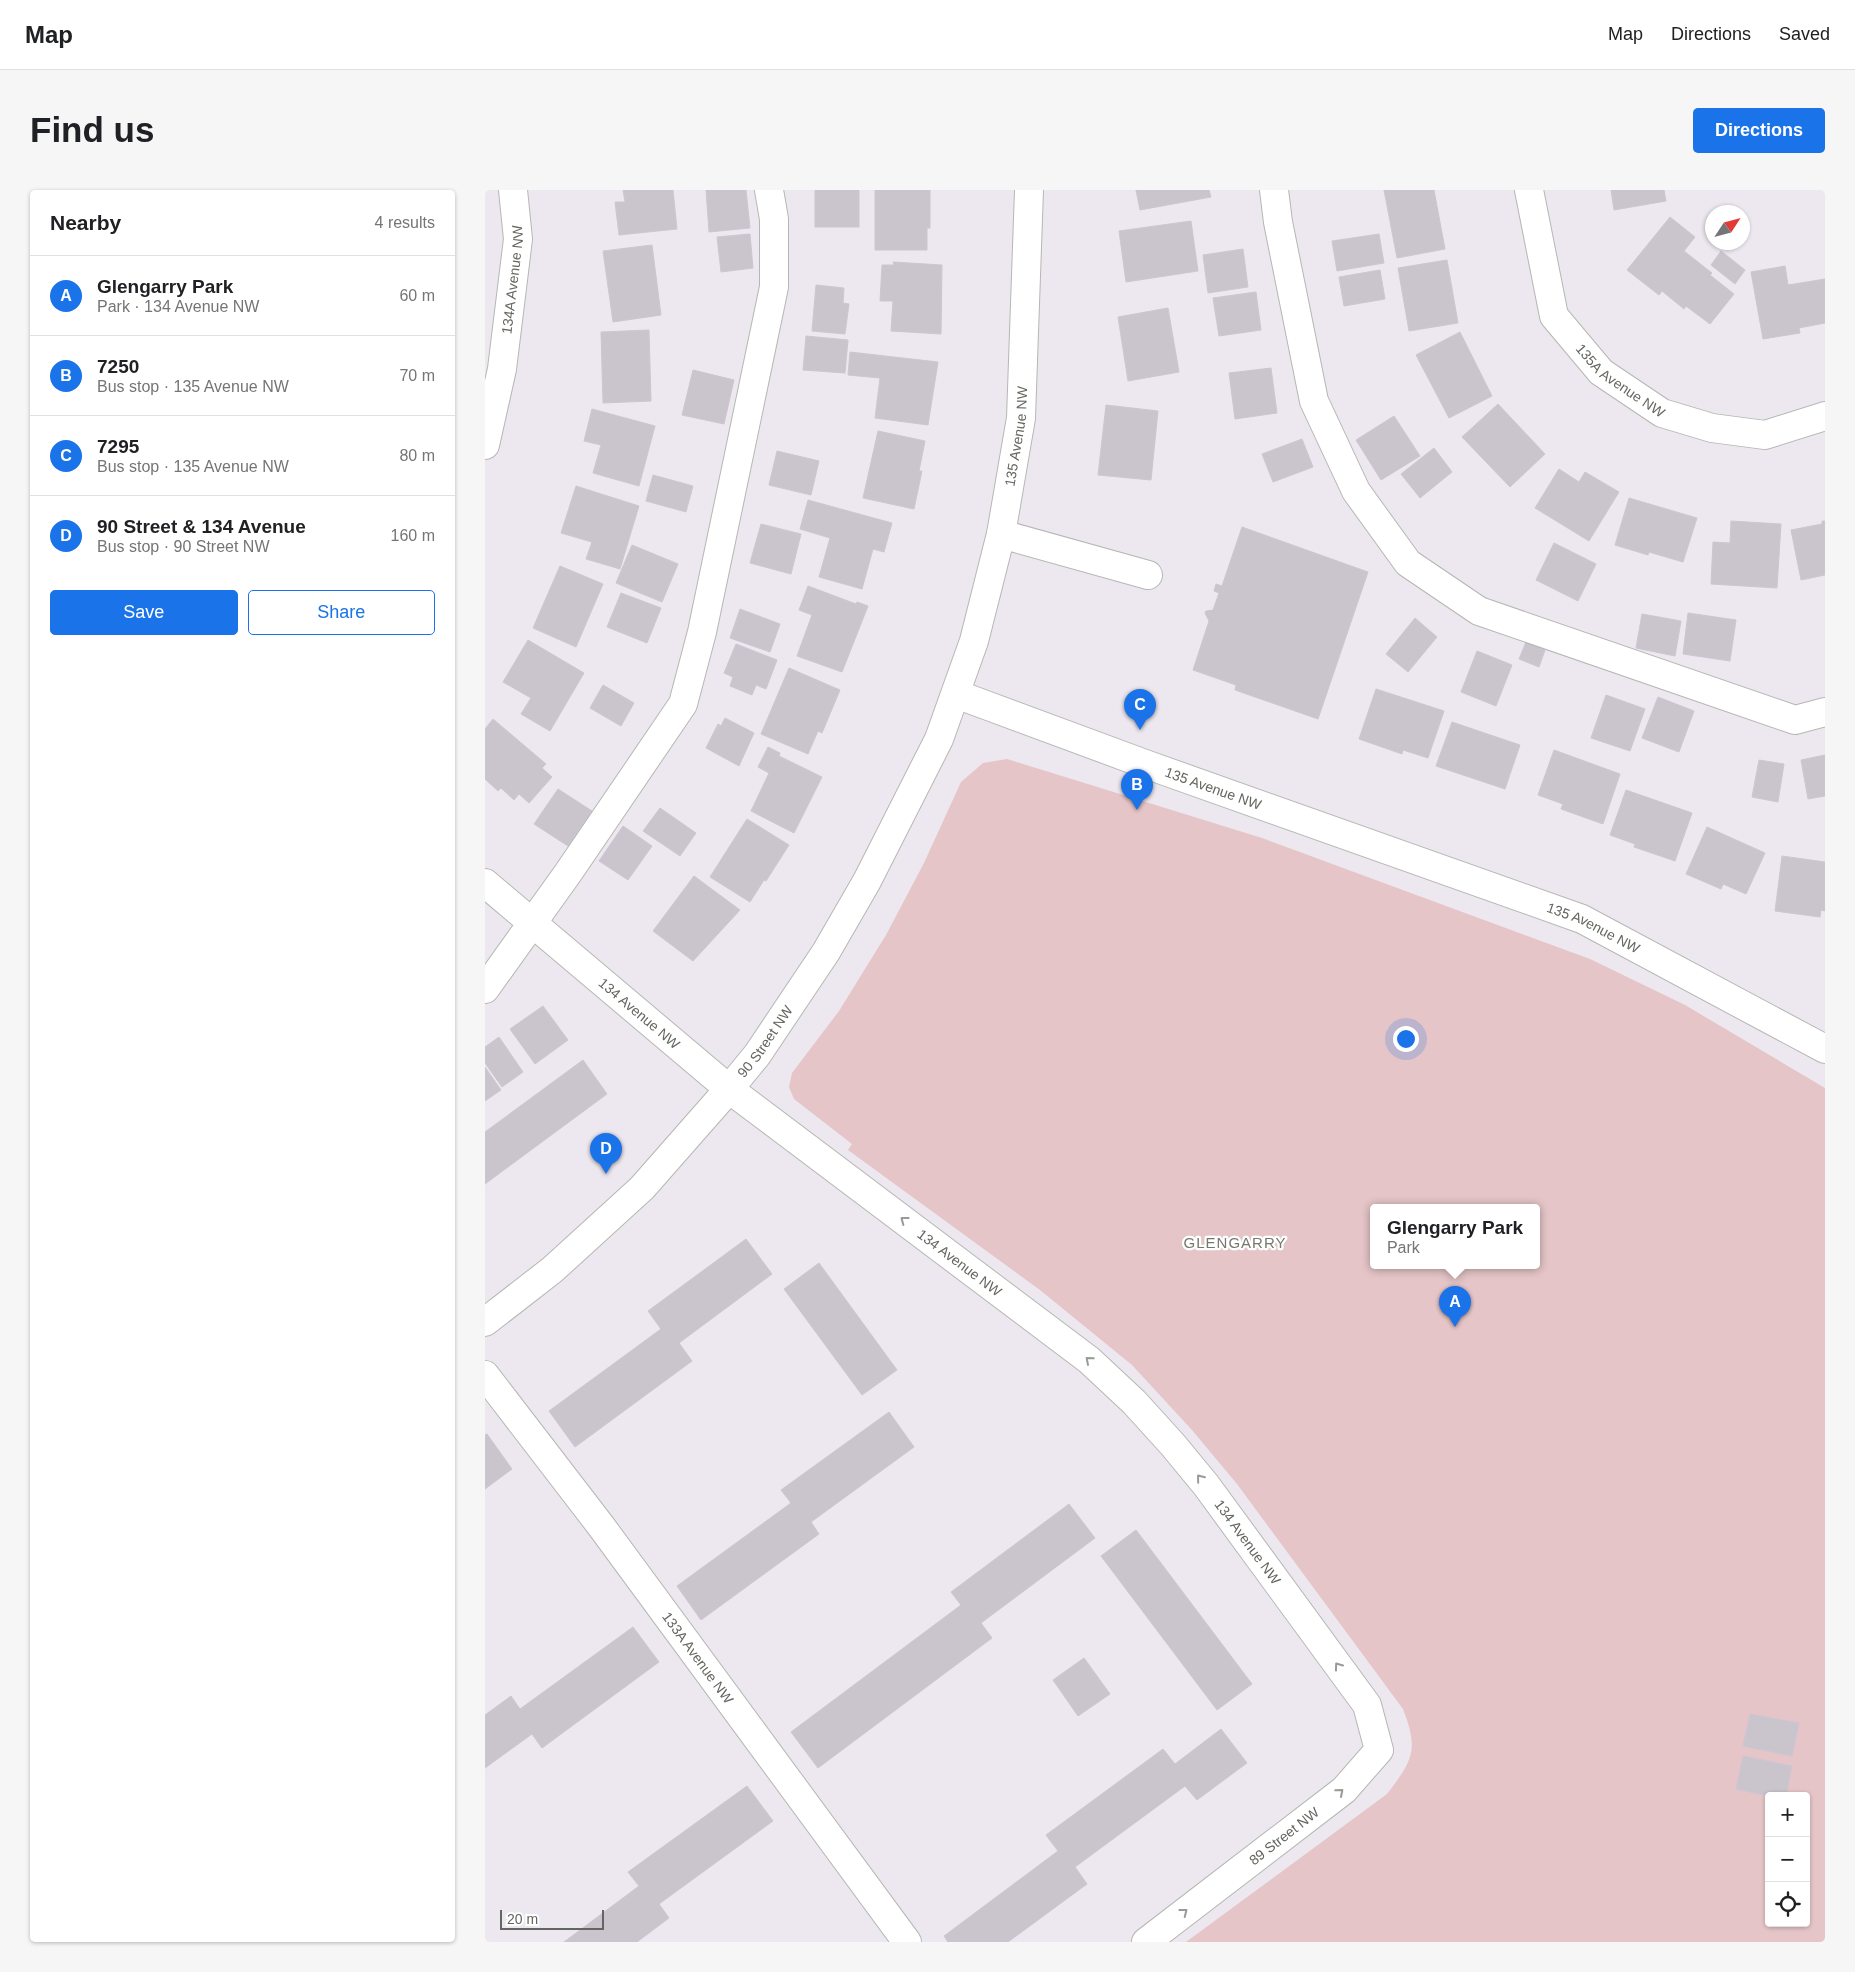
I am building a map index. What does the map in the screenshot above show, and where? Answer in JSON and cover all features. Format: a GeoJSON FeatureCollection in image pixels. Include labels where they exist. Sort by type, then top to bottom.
{"type":"FeatureCollection","features":[{"type":"Feature","properties":{"kind":"street","name":"134A Avenue NW"},"geometry":{"type":"LineString","coordinates":[[485,445],[494,376],[518,239],[513,190]]}},
{"type":"Feature","properties":{"kind":"street"},"geometry":{"type":"LineString","coordinates":[[485,989],[568,874],[683,704],[702,632],[774,287],[774,219],[769,190]]}},
{"type":"Feature","properties":{"kind":"street","name":"135 Avenue NW"},"geometry":{"type":"LineString","coordinates":[[1029,190],[1021,418],[1001,534],[974,641],[956,694],[1145,764],[1583,919],[1825,1049]]}},
{"type":"Feature","properties":{"kind":"street"},"geometry":{"type":"LineString","coordinates":[[1274,190],[1278,222],[1314,401],[1356,491],[1408,563],[1479,610],[1795,720],[1825,712]]}},
{"type":"Feature","properties":{"kind":"street","name":"135A Avenue NW"},"geometry":{"type":"LineString","coordinates":[[1529,190],[1554,316],[1601,372],[1662,413],[1712,428],[1765,435],[1825,416]]}},
{"type":"Feature","properties":{"kind":"street"},"geometry":{"type":"LineString","coordinates":[[1001,534],[1148,575]]}},
{"type":"Feature","properties":{"kind":"street","name":"90 Street NW"},"geometry":{"type":"LineString","coordinates":[[485,1322],[552,1270],[642,1188],[757,1055],[826,952],[867,881],[939,739],[956,694]]}},
{"type":"Feature","properties":{"kind":"street","name":"134 Avenue NW"},"geometry":{"type":"LineString","coordinates":[[485,883],[531,924],[729,1089],[1089,1360],[1133,1402],[1173,1445],[1206,1485],[1367,1705]]}},
{"type":"Feature","properties":{"kind":"street","name":"133A Avenue NW"},"geometry":{"type":"LineString","coordinates":[[485,1375],[601,1526],[907,1942]]}},
{"type":"Feature","properties":{"kind":"street","name":"89 Street NW"},"geometry":{"type":"LineString","coordinates":[[1145,1942],[1344,1790],[1379,1750],[1367,1705]]}},
{"type":"Feature","properties":{"kind":"shaded area"},"geometry":{"type":"Polygon","coordinates":[[[1007,759],[1262,838],[1590,959],[1685,1005],[1825,1088],[1825,1942],[1186,1942],[1387,1794],[1408,1763],[1412,1745],[1411,1735],[1403,1709],[1237,1484],[1192,1430],[1132,1365],[1040,1290],[848,1150],[852,1144],[794,1099],[789,1087],[792,1073],[839,1011],[886,935],[924,863],[961,782],[983,763],[1007,759]]]}},
{"type":"Feature","properties":{"kind":"building"},"geometry":{"type":"Polygon","coordinates":[[[623,190],[673,190],[677,229],[619,235],[615,202],[625,202],[623,190]]]}},
{"type":"Feature","properties":{"kind":"building"},"geometry":{"type":"Polygon","coordinates":[[[706,190],[746,190],[750,228],[709,232],[706,190]]]}},
{"type":"Feature","properties":{"kind":"building"},"geometry":{"type":"Polygon","coordinates":[[[815,190],[859,190],[859,227],[815,227],[815,190]]]}},
{"type":"Feature","properties":{"kind":"building"},"geometry":{"type":"Polygon","coordinates":[[[875,190],[930,190],[930,228],[927,228],[927,250],[875,250],[875,190]]]}},
{"type":"Feature","properties":{"kind":"building"},"geometry":{"type":"Polygon","coordinates":[[[1136,190],[1209,190],[1211,197],[1140,210],[1136,190]]]}},
{"type":"Feature","properties":{"kind":"building"},"geometry":{"type":"Polygon","coordinates":[[[1384,190],[1434,190],[1445,249],[1397,258],[1384,190]]]}},
{"type":"Feature","properties":{"kind":"building"},"geometry":{"type":"Polygon","coordinates":[[[1611,190],[1664,190],[1666,201],[1614,210],[1611,190]]]}},
{"type":"Feature","properties":{"kind":"building"},"geometry":{"type":"Polygon","coordinates":[[[1670,217],[1695,237],[1684,251],[1712,273],[1710,275],[1734,294],[1710,324],[1686,306],[1684,309],[1662,291],[1659,295],[1627,270],[1670,217]]]}},
{"type":"Feature","properties":{"kind":"building"},"geometry":{"type":"Polygon","coordinates":[[[1191,221],[1198,271],[1126,282],[1119,231],[1191,221]]]}},
{"type":"Feature","properties":{"kind":"building"},"geometry":{"type":"Polygon","coordinates":[[[750,234],[753,268],[721,272],[717,237],[750,234]]]}},
{"type":"Feature","properties":{"kind":"building"},"geometry":{"type":"Polygon","coordinates":[[[1379,234],[1384,263],[1337,271],[1332,241],[1379,234]]]}},
{"type":"Feature","properties":{"kind":"building"},"geometry":{"type":"Polygon","coordinates":[[[652,245],[661,315],[613,322],[603,251],[652,245]]]}},
{"type":"Feature","properties":{"kind":"building"},"geometry":{"type":"Polygon","coordinates":[[[1243,249],[1248,287],[1208,293],[1203,255],[1243,249]]]}},
{"type":"Feature","properties":{"kind":"building"},"geometry":{"type":"Polygon","coordinates":[[[1721,251],[1745,270],[1735,284],[1711,265],[1721,251]]]}},
{"type":"Feature","properties":{"kind":"building"},"geometry":{"type":"Polygon","coordinates":[[[1447,260],[1458,323],[1409,331],[1398,268],[1447,260]]]}},
{"type":"Feature","properties":{"kind":"building"},"geometry":{"type":"Polygon","coordinates":[[[893,262],[942,265],[941,334],[891,331],[893,301],[880,301],[882,265],[894,265],[893,262]]]}},
{"type":"Feature","properties":{"kind":"building"},"geometry":{"type":"Polygon","coordinates":[[[1785,266],[1788,285],[1825,279],[1825,323],[1799,328],[1800,333],[1763,339],[1751,272],[1785,266]]]}},
{"type":"Feature","properties":{"kind":"building"},"geometry":{"type":"Polygon","coordinates":[[[1380,270],[1385,299],[1344,306],[1339,277],[1380,270]]]}},
{"type":"Feature","properties":{"kind":"building"},"geometry":{"type":"Polygon","coordinates":[[[816,285],[844,288],[843,303],[849,304],[845,334],[812,331],[816,285]]]}},
{"type":"Feature","properties":{"kind":"building"},"geometry":{"type":"Polygon","coordinates":[[[1256,292],[1261,330],[1219,336],[1213,298],[1256,292]]]}},
{"type":"Feature","properties":{"kind":"building"},"geometry":{"type":"Polygon","coordinates":[[[1168,308],[1179,372],[1128,381],[1118,317],[1168,308]]]}},
{"type":"Feature","properties":{"kind":"building"},"geometry":{"type":"Polygon","coordinates":[[[649,330],[651,401],[603,403],[601,332],[649,330]]]}},
{"type":"Feature","properties":{"kind":"building"},"geometry":{"type":"Polygon","coordinates":[[[1460,332],[1492,396],[1449,418],[1416,355],[1460,332]]]}},
{"type":"Feature","properties":{"kind":"building"},"geometry":{"type":"Polygon","coordinates":[[[806,336],[848,340],[845,373],[803,370],[806,336]]]}},
{"type":"Feature","properties":{"kind":"building"},"geometry":{"type":"Polygon","coordinates":[[[850,352],[938,362],[928,425],[875,418],[880,378],[848,375],[850,352]]]}},
{"type":"Feature","properties":{"kind":"building"},"geometry":{"type":"Polygon","coordinates":[[[1271,368],[1277,413],[1235,419],[1229,373],[1271,368]]]}},
{"type":"Feature","properties":{"kind":"building"},"geometry":{"type":"Polygon","coordinates":[[[693,370],[734,380],[724,424],[682,415],[693,370]]]}},
{"type":"Feature","properties":{"kind":"building"},"geometry":{"type":"Polygon","coordinates":[[[1498,404],[1545,454],[1510,487],[1462,437],[1498,404]]]}},
{"type":"Feature","properties":{"kind":"building"},"geometry":{"type":"Polygon","coordinates":[[[1106,405],[1158,411],[1151,480],[1098,475],[1106,405]]]}},
{"type":"Feature","properties":{"kind":"building"},"geometry":{"type":"Polygon","coordinates":[[[592,409],[655,426],[639,486],[593,473],[601,445],[584,441],[592,409]]]}},
{"type":"Feature","properties":{"kind":"building"},"geometry":{"type":"Polygon","coordinates":[[[1394,416],[1420,456],[1381,480],[1356,440],[1394,416]]]}},
{"type":"Feature","properties":{"kind":"building"},"geometry":{"type":"Polygon","coordinates":[[[878,431],[925,441],[919,471],[922,471],[914,509],[863,498],[878,431]]]}},
{"type":"Feature","properties":{"kind":"building"},"geometry":{"type":"Polygon","coordinates":[[[1302,439],[1313,467],[1273,482],[1262,454],[1302,439]]]}},
{"type":"Feature","properties":{"kind":"building"},"geometry":{"type":"Polygon","coordinates":[[[1434,448],[1452,472],[1420,498],[1401,474],[1434,448]]]}},
{"type":"Feature","properties":{"kind":"building"},"geometry":{"type":"Polygon","coordinates":[[[777,451],[819,461],[811,495],[769,485],[777,451]]]}},
{"type":"Feature","properties":{"kind":"building"},"geometry":{"type":"Polygon","coordinates":[[[1559,469],[1579,482],[1585,472],[1619,492],[1589,541],[1535,508],[1559,469]]]}},
{"type":"Feature","properties":{"kind":"building"},"geometry":{"type":"Polygon","coordinates":[[[653,475],[693,486],[686,512],[646,501],[653,475]]]}},
{"type":"Feature","properties":{"kind":"building"},"geometry":{"type":"Polygon","coordinates":[[[576,486],[639,506],[620,569],[586,559],[592,542],[561,533],[576,486]]]}},
{"type":"Feature","properties":{"kind":"building"},"geometry":{"type":"Polygon","coordinates":[[[1629,498],[1697,518],[1683,562],[1649,552],[1648,555],[1615,545],[1629,498]]]}},
{"type":"Feature","properties":{"kind":"building"},"geometry":{"type":"Polygon","coordinates":[[[808,500],[892,523],[884,552],[873,549],[862,589],[819,577],[830,538],[800,529],[808,500]]]}},
{"type":"Feature","properties":{"kind":"building"},"geometry":{"type":"Polygon","coordinates":[[[1731,521],[1781,524],[1777,588],[1711,584],[1713,542],[1730,543],[1731,521]]]}},
{"type":"Feature","properties":{"kind":"building"},"geometry":{"type":"Polygon","coordinates":[[[1822,521],[1825,521],[1825,575],[1801,580],[1791,530],[1822,524],[1822,521]]]}},
{"type":"Feature","properties":{"kind":"building"},"geometry":{"type":"Polygon","coordinates":[[[761,524],[801,534],[791,574],[750,563],[761,524]]]}},
{"type":"Feature","properties":{"kind":"building"},"geometry":{"type":"Polygon","coordinates":[[[1242,527],[1368,572],[1318,719],[1235,690],[1236,685],[1193,670],[1209,621],[1205,613],[1206,611],[1213,610],[1219,593],[1214,591],[1216,584],[1222,586],[1242,527]]]}},
{"type":"Feature","properties":{"kind":"building"},"geometry":{"type":"Polygon","coordinates":[[[1554,543],[1596,564],[1578,601],[1536,580],[1554,543]]]}},
{"type":"Feature","properties":{"kind":"building"},"geometry":{"type":"Polygon","coordinates":[[[632,545],[678,564],[662,602],[616,583],[632,545]]]}},
{"type":"Feature","properties":{"kind":"building"},"geometry":{"type":"Polygon","coordinates":[[[560,566],[603,584],[576,647],[533,628],[560,566]]]}},
{"type":"Feature","properties":{"kind":"building"},"geometry":{"type":"Polygon","coordinates":[[[808,586],[856,604],[857,602],[868,606],[842,672],[797,656],[812,615],[799,610],[808,586]]]}},
{"type":"Feature","properties":{"kind":"building"},"geometry":{"type":"Polygon","coordinates":[[[621,593],[661,608],[647,643],[607,627],[621,593]]]}},
{"type":"Feature","properties":{"kind":"building"},"geometry":{"type":"Polygon","coordinates":[[[740,609],[780,624],[770,652],[730,638],[740,609]]]}},
{"type":"Feature","properties":{"kind":"building"},"geometry":{"type":"Polygon","coordinates":[[[1688,613],[1736,620],[1730,661],[1683,654],[1688,613]]]}},
{"type":"Feature","properties":{"kind":"building"},"geometry":{"type":"Polygon","coordinates":[[[1642,614],[1681,621],[1675,656],[1636,648],[1642,614]]]}},
{"type":"Feature","properties":{"kind":"building"},"geometry":{"type":"Polygon","coordinates":[[[1415,618],[1437,637],[1408,672],[1386,654],[1415,618]]]}},
{"type":"Feature","properties":{"kind":"building"},"geometry":{"type":"Polygon","coordinates":[[[528,640],[584,673],[550,731],[521,714],[531,698],[503,682],[528,640]]]}},
{"type":"Feature","properties":{"kind":"building"},"geometry":{"type":"Polygon","coordinates":[[[1526,642],[1545,650],[1539,667],[1519,659],[1526,642]]]}},
{"type":"Feature","properties":{"kind":"building"},"geometry":{"type":"Polygon","coordinates":[[[736,644],[777,660],[766,689],[756,685],[752,695],[730,686],[733,677],[724,673],[736,644]]]}},
{"type":"Feature","properties":{"kind":"building"},"geometry":{"type":"Polygon","coordinates":[[[1477,651],[1512,665],[1496,706],[1461,692],[1477,651]]]}},
{"type":"Feature","properties":{"kind":"building"},"geometry":{"type":"Polygon","coordinates":[[[789,668],[840,690],[822,733],[818,731],[808,754],[761,734],[789,668]]]}},
{"type":"Feature","properties":{"kind":"building"},"geometry":{"type":"Polygon","coordinates":[[[603,685],[634,703],[621,726],[590,708],[603,685]]]}},
{"type":"Feature","properties":{"kind":"building"},"geometry":{"type":"Polygon","coordinates":[[[1376,689],[1444,711],[1428,758],[1403,750],[1402,754],[1359,739],[1376,689]]]}},
{"type":"Feature","properties":{"kind":"building"},"geometry":{"type":"Polygon","coordinates":[[[1606,695],[1645,709],[1630,751],[1591,738],[1606,695]]]}},
{"type":"Feature","properties":{"kind":"building"},"geometry":{"type":"Polygon","coordinates":[[[1658,697],[1694,711],[1679,752],[1642,738],[1658,697]]]}},
{"type":"Feature","properties":{"kind":"building"},"geometry":{"type":"Polygon","coordinates":[[[725,718],[754,733],[739,766],[706,748],[718,724],[721,726],[725,718]]]}},
{"type":"Feature","properties":{"kind":"building"},"geometry":{"type":"Polygon","coordinates":[[[493,719],[546,764],[542,768],[552,777],[529,803],[519,794],[514,800],[501,788],[498,791],[485,779],[485,729],[493,719]]]}},
{"type":"Feature","properties":{"kind":"building"},"geometry":{"type":"Polygon","coordinates":[[[1452,722],[1520,745],[1505,789],[1436,766],[1452,722]]]}},
{"type":"Feature","properties":{"kind":"building"},"geometry":{"type":"Polygon","coordinates":[[[768,747],[780,753],[779,756],[822,777],[794,833],[751,811],[769,773],[758,767],[768,747]]]}},
{"type":"Feature","properties":{"kind":"building"},"geometry":{"type":"Polygon","coordinates":[[[1554,750],[1620,774],[1603,824],[1561,809],[1563,804],[1538,795],[1554,750]]]}},
{"type":"Feature","properties":{"kind":"building"},"geometry":{"type":"Polygon","coordinates":[[[1825,755],[1825,796],[1808,799],[1801,760],[1825,755]]]}},
{"type":"Feature","properties":{"kind":"building"},"geometry":{"type":"Polygon","coordinates":[[[1759,760],[1784,764],[1778,802],[1752,797],[1759,760]]]}},
{"type":"Feature","properties":{"kind":"building"},"geometry":{"type":"Polygon","coordinates":[[[558,789],[592,811],[568,846],[534,824],[558,789]]]}},
{"type":"Feature","properties":{"kind":"building"},"geometry":{"type":"Polygon","coordinates":[[[1626,790],[1692,813],[1675,861],[1634,847],[1635,844],[1610,835],[1626,790]]]}},
{"type":"Feature","properties":{"kind":"building"},"geometry":{"type":"Polygon","coordinates":[[[660,808],[696,833],[680,856],[643,831],[660,808]]]}},
{"type":"Feature","properties":{"kind":"building"},"geometry":{"type":"Polygon","coordinates":[[[747,819],[789,845],[750,902],[710,877],[747,819]]]}},
{"type":"Feature","properties":{"kind":"building"},"geometry":{"type":"Polygon","coordinates":[[[623,826],[652,846],[628,880],[599,861],[623,826]]]}},
{"type":"Feature","properties":{"kind":"building"},"geometry":{"type":"Polygon","coordinates":[[[1707,827],[1765,853],[1746,894],[1723,884],[1721,889],[1686,874],[1707,827]]]}},
{"type":"Feature","properties":{"kind":"building"},"geometry":{"type":"Polygon","coordinates":[[[1782,856],[1825,862],[1825,911],[1821,910],[1820,917],[1775,911],[1782,856]]]}},
{"type":"Feature","properties":{"kind":"building"},"geometry":{"type":"Polygon","coordinates":[[[694,876],[740,910],[693,961],[653,931],[694,876]]]}},
{"type":"Feature","properties":{"kind":"building"},"geometry":{"type":"Polygon","coordinates":[[[543,1006],[568,1040],[535,1064],[510,1029],[543,1006]]]}},
{"type":"Feature","properties":{"kind":"building"},"geometry":{"type":"Polygon","coordinates":[[[499,1037],[523,1072],[502,1087],[485,1063],[485,1047],[499,1037]]]}},
{"type":"Feature","properties":{"kind":"building"},"geometry":{"type":"Polygon","coordinates":[[[583,1060],[607,1094],[485,1184],[485,1132],[583,1060]]]}},
{"type":"Feature","properties":{"kind":"building"},"geometry":{"type":"Polygon","coordinates":[[[485,1067],[501,1090],[485,1101],[485,1067]]]}},
{"type":"Feature","properties":{"kind":"building"},"geometry":{"type":"Polygon","coordinates":[[[746,1239],[772,1274],[679,1343],[692,1361],[575,1447],[549,1411],[661,1329],[648,1311],[746,1239]]]}},
{"type":"Feature","properties":{"kind":"building"},"geometry":{"type":"Polygon","coordinates":[[[819,1263],[897,1370],[862,1395],[784,1289],[819,1263]]]}},
{"type":"Feature","properties":{"kind":"building"},"geometry":{"type":"Polygon","coordinates":[[[889,1412],[914,1447],[811,1522],[819,1534],[701,1620],[677,1586],[791,1503],[781,1490],[889,1412]]]}},
{"type":"Feature","properties":{"kind":"building"},"geometry":{"type":"Polygon","coordinates":[[[487,1434],[512,1469],[485,1489],[485,1435],[487,1434]]]}},
{"type":"Feature","properties":{"kind":"building"},"geometry":{"type":"Polygon","coordinates":[[[1069,1504],[1095,1538],[981,1623],[992,1638],[818,1768],[791,1732],[961,1605],[951,1592],[1069,1504]]]}},
{"type":"Feature","properties":{"kind":"building"},"geometry":{"type":"Polygon","coordinates":[[[1136,1530],[1252,1684],[1217,1710],[1101,1556],[1136,1530]]]}},
{"type":"Feature","properties":{"kind":"building"},"geometry":{"type":"Polygon","coordinates":[[[633,1627],[659,1662],[542,1748],[532,1734],[485,1768],[485,1715],[511,1696],[520,1709],[633,1627]]]}},
{"type":"Feature","properties":{"kind":"building"},"geometry":{"type":"Polygon","coordinates":[[[1084,1658],[1110,1694],[1078,1716],[1053,1680],[1084,1658]]]}},
{"type":"Feature","properties":{"kind":"building"},"geometry":{"type":"Polygon","coordinates":[[[1750,1714],[1799,1723],[1792,1756],[1743,1746],[1750,1714]]]}},
{"type":"Feature","properties":{"kind":"building"},"geometry":{"type":"Polygon","coordinates":[[[1221,1729],[1247,1763],[1197,1800],[1185,1786],[1075,1867],[1087,1884],[1008,1942],[948,1942],[944,1936],[1058,1851],[1046,1835],[1163,1749],[1175,1764],[1221,1729]]]}},
{"type":"Feature","properties":{"kind":"building"},"geometry":{"type":"Polygon","coordinates":[[[1743,1756],[1792,1766],[1787,1792],[1765,1792],[1765,1795],[1736,1789],[1743,1756]]]}},
{"type":"Feature","properties":{"kind":"building"},"geometry":{"type":"Polygon","coordinates":[[[747,1786],[773,1821],[659,1904],[669,1918],[637,1942],[564,1942],[639,1886],[628,1872],[747,1786]]]}},
{"type":"Feature","properties":{"kind":"place","name":"7295"},"geometry":{"type":"Point","coordinates":[1140,730]}},
{"type":"Feature","properties":{"kind":"place","name":"7250"},"geometry":{"type":"Point","coordinates":[1137,810]}},
{"type":"Feature","properties":{"kind":"place","name":"90 Street & 134 Avenue"},"geometry":{"type":"Point","coordinates":[606,1174]}},
{"type":"Feature","properties":{"kind":"place","name":"Glengarry Park"},"geometry":{"type":"Point","coordinates":[1455,1327]}},
{"type":"Feature","properties":{"kind":"district","name":"GLENGARRY"},"geometry":{"type":"Point","coordinates":[1235,1243]}}]}
